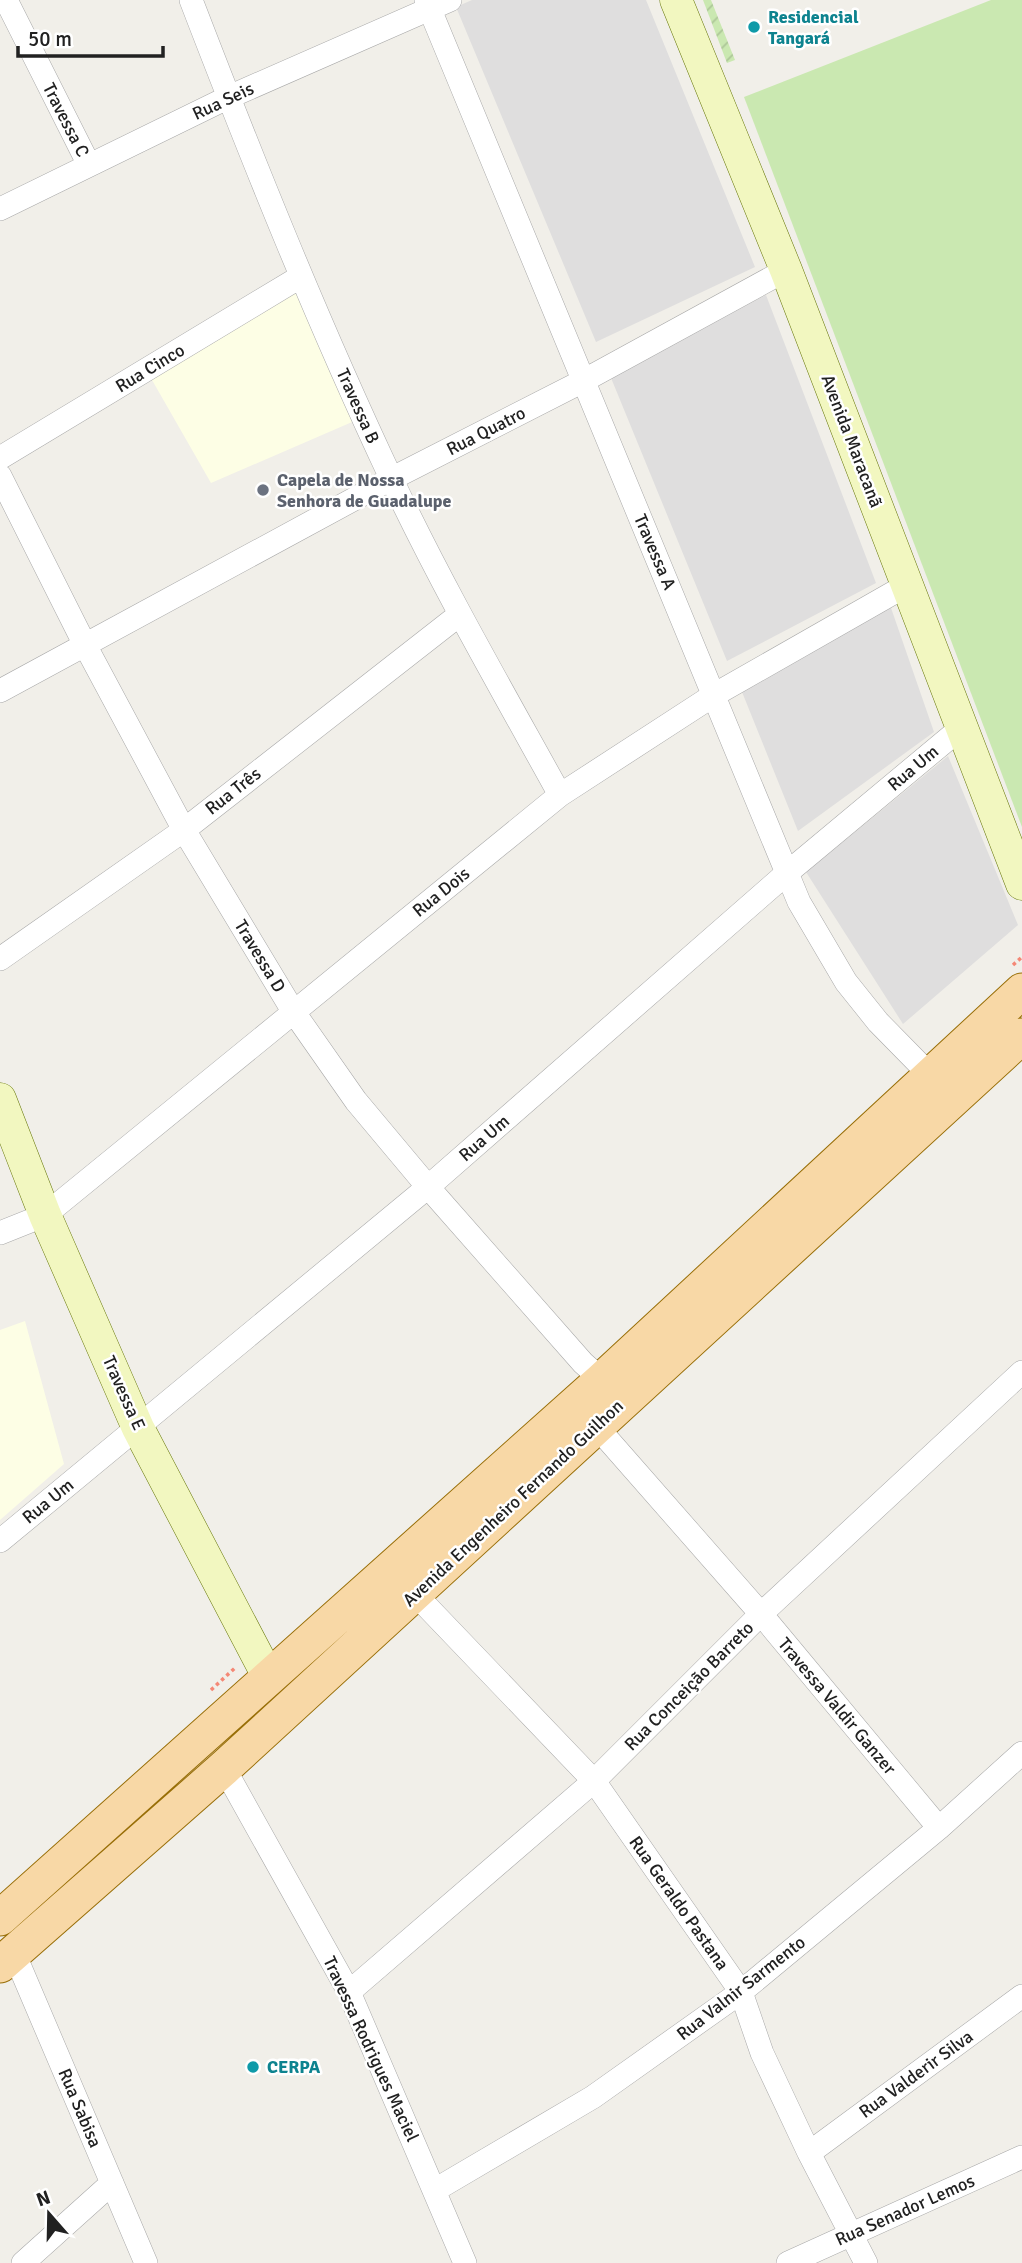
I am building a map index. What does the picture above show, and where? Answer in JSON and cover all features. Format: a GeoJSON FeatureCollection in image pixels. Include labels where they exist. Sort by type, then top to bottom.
{"type":"FeatureCollection","features":[{"type":"Feature","properties":{"kind":"main road","name":"Avenida Engenheiro Fernando Guilhon"},"geometry":{"type":"LineString","coordinates":[[0,1918],[602,1380],[1022,991]]}},
{"type":"Feature","properties":{"kind":"main road","name":"Avenida Engenheiro Fernando Guilhon"},"geometry":{"type":"LineString","coordinates":[[7,1959],[415,1594],[1022,1036]]}},
{"type":"Feature","properties":{"kind":"street","name":"Travessa C"},"geometry":{"type":"LineString","coordinates":[[6,0],[89,165]]}},
{"type":"Feature","properties":{"kind":"street","name":"Travessa B"},"geometry":{"type":"LineString","coordinates":[[191,0],[300,277],[391,479],[459,615],[560,795]]}},
{"type":"Feature","properties":{"kind":"street","name":"Avenida Maracanã"},"geometry":{"type":"LineString","coordinates":[[676,0],[786,270],[1022,884]]}},
{"type":"Feature","properties":{"kind":"street","name":"Rua Seis"},"geometry":{"type":"LineString","coordinates":[[0,209],[229,97],[435,3]]}},
{"type":"Feature","properties":{"kind":"street","name":"Travessa A"},"geometry":{"type":"LineString","coordinates":[[435,3],[583,381],[799,902],[846,982],[878,1022],[930,1075]]}},
{"type":"Feature","properties":{"kind":"street","name":"Rua Quatro"},"geometry":{"type":"LineString","coordinates":[[0,691],[391,479],[583,381],[786,270]]}},
{"type":"Feature","properties":{"kind":"street","name":"Rua Cinco"},"geometry":{"type":"LineString","coordinates":[[0,458],[300,277]]}},
{"type":"Feature","properties":{"kind":"street","name":"Travessa D"},"geometry":{"type":"LineString","coordinates":[[0,476],[85,645],[184,830],[293,1011],[356,1101],[428,1187],[583,1363],[602,1380]]}},
{"type":"Feature","properties":{"kind":"street","name":"Rua Dois"},"geometry":{"type":"LineString","coordinates":[[0,1233],[45,1215],[560,795],[714,695],[907,585]]}},
{"type":"Feature","properties":{"kind":"street","name":"Rua Três"},"geometry":{"type":"LineString","coordinates":[[0,959],[184,830],[459,615]]}},
{"type":"Feature","properties":{"kind":"street","name":"Rua Um"},"geometry":{"type":"LineString","coordinates":[[0,1541],[428,1187],[787,873],[961,728]]}},
{"type":"Feature","properties":{"kind":"street","name":"Travessa E"},"geometry":{"type":"LineString","coordinates":[[0,1099],[45,1215],[138,1428],[270,1678]]}},
{"type":"Feature","properties":{"kind":"street","name":"Rua Conceição Barreto"},"geometry":{"type":"LineString","coordinates":[[349,1992],[594,1782],[761,1614],[1022,1372]]}},
{"type":"Feature","properties":{"kind":"street","name":"Travessa Valdir Ganzer"},"geometry":{"type":"LineString","coordinates":[[596,1426],[761,1614],[939,1829]]}},
{"type":"Feature","properties":{"kind":"street","name":"Rua Geraldo Pastana"},"geometry":{"type":"LineString","coordinates":[[415,1594],[594,1782],[741,1992],[762,2053],[809,2153],[866,2263]]}},
{"type":"Feature","properties":{"kind":"street","name":"Rua Valnir Sarmento"},"geometry":{"type":"LineString","coordinates":[[435,2190],[593,2096],[741,1992],[939,1829],[1022,1753]]}},
{"type":"Feature","properties":{"kind":"street","name":"Travessa Rodrigues Maciel"},"geometry":{"type":"LineString","coordinates":[[223,1768],[349,1992],[466,2263]]}},
{"type":"Feature","properties":{"kind":"street","name":"Rua Sabisa"},"geometry":{"type":"LineString","coordinates":[[7,1959],[112,2183],[146,2263]]}},
{"type":"Feature","properties":{"kind":"street","name":"Rua Valderir Silva"},"geometry":{"type":"LineString","coordinates":[[809,2153],[1022,1996]]}},
{"type":"Feature","properties":{"kind":"street","name":"Rua Senador Lemos"},"geometry":{"type":"LineString","coordinates":[[788,2263],[1022,2157]]}},
{"type":"Feature","properties":{"kind":"street"},"geometry":{"type":"LineString","coordinates":[[23,2263],[112,2183]]}},
{"type":"Feature","properties":{"kind":"shaded area"},"geometry":{"type":"Polygon","coordinates":[[[472,0],[646,0],[755,267],[596,342],[456,7],[472,0]]]}},
{"type":"Feature","properties":{"kind":"shaded area"},"geometry":{"type":"Polygon","coordinates":[[[300,287],[359,419],[211,483],[148,373],[300,287]]]}},
{"type":"Feature","properties":{"kind":"shaded area"},"geometry":{"type":"Polygon","coordinates":[[[766,295],[876,583],[727,661],[609,373],[766,295]]]}},
{"type":"Feature","properties":{"kind":"shaded area"},"geometry":{"type":"Polygon","coordinates":[[[890,605],[934,732],[798,831],[740,687],[890,605]]]}},
{"type":"Feature","properties":{"kind":"shaded area"},"geometry":{"type":"Polygon","coordinates":[[[948,756],[1018,925],[903,1024],[806,872],[948,756]]]}},
{"type":"Feature","properties":{"kind":"shaded area"},"geometry":{"type":"Polygon","coordinates":[[[25,1321],[64,1464],[0,1520],[0,1330],[25,1321]]]}},
{"type":"Feature","properties":{"kind":"green space"},"geometry":{"type":"Polygon","coordinates":[[[703,0],[711,0],[735,60],[727,63],[703,0]]]}},
{"type":"Feature","properties":{"kind":"green space"},"geometry":{"type":"Polygon","coordinates":[[[991,0],[1022,0],[1022,827],[744,97],[991,0]]]}},
{"type":"Feature","properties":{"kind":"place","name":"Residencial Tangará"},"geometry":{"type":"Point","coordinates":[754,27]}},
{"type":"Feature","properties":{"kind":"place","name":"Capela de Nossa Senhora de Guadalupe"},"geometry":{"type":"Point","coordinates":[263,490]}},
{"type":"Feature","properties":{"kind":"place","name":"CERPA"},"geometry":{"type":"Point","coordinates":[253,2067]}}]}
